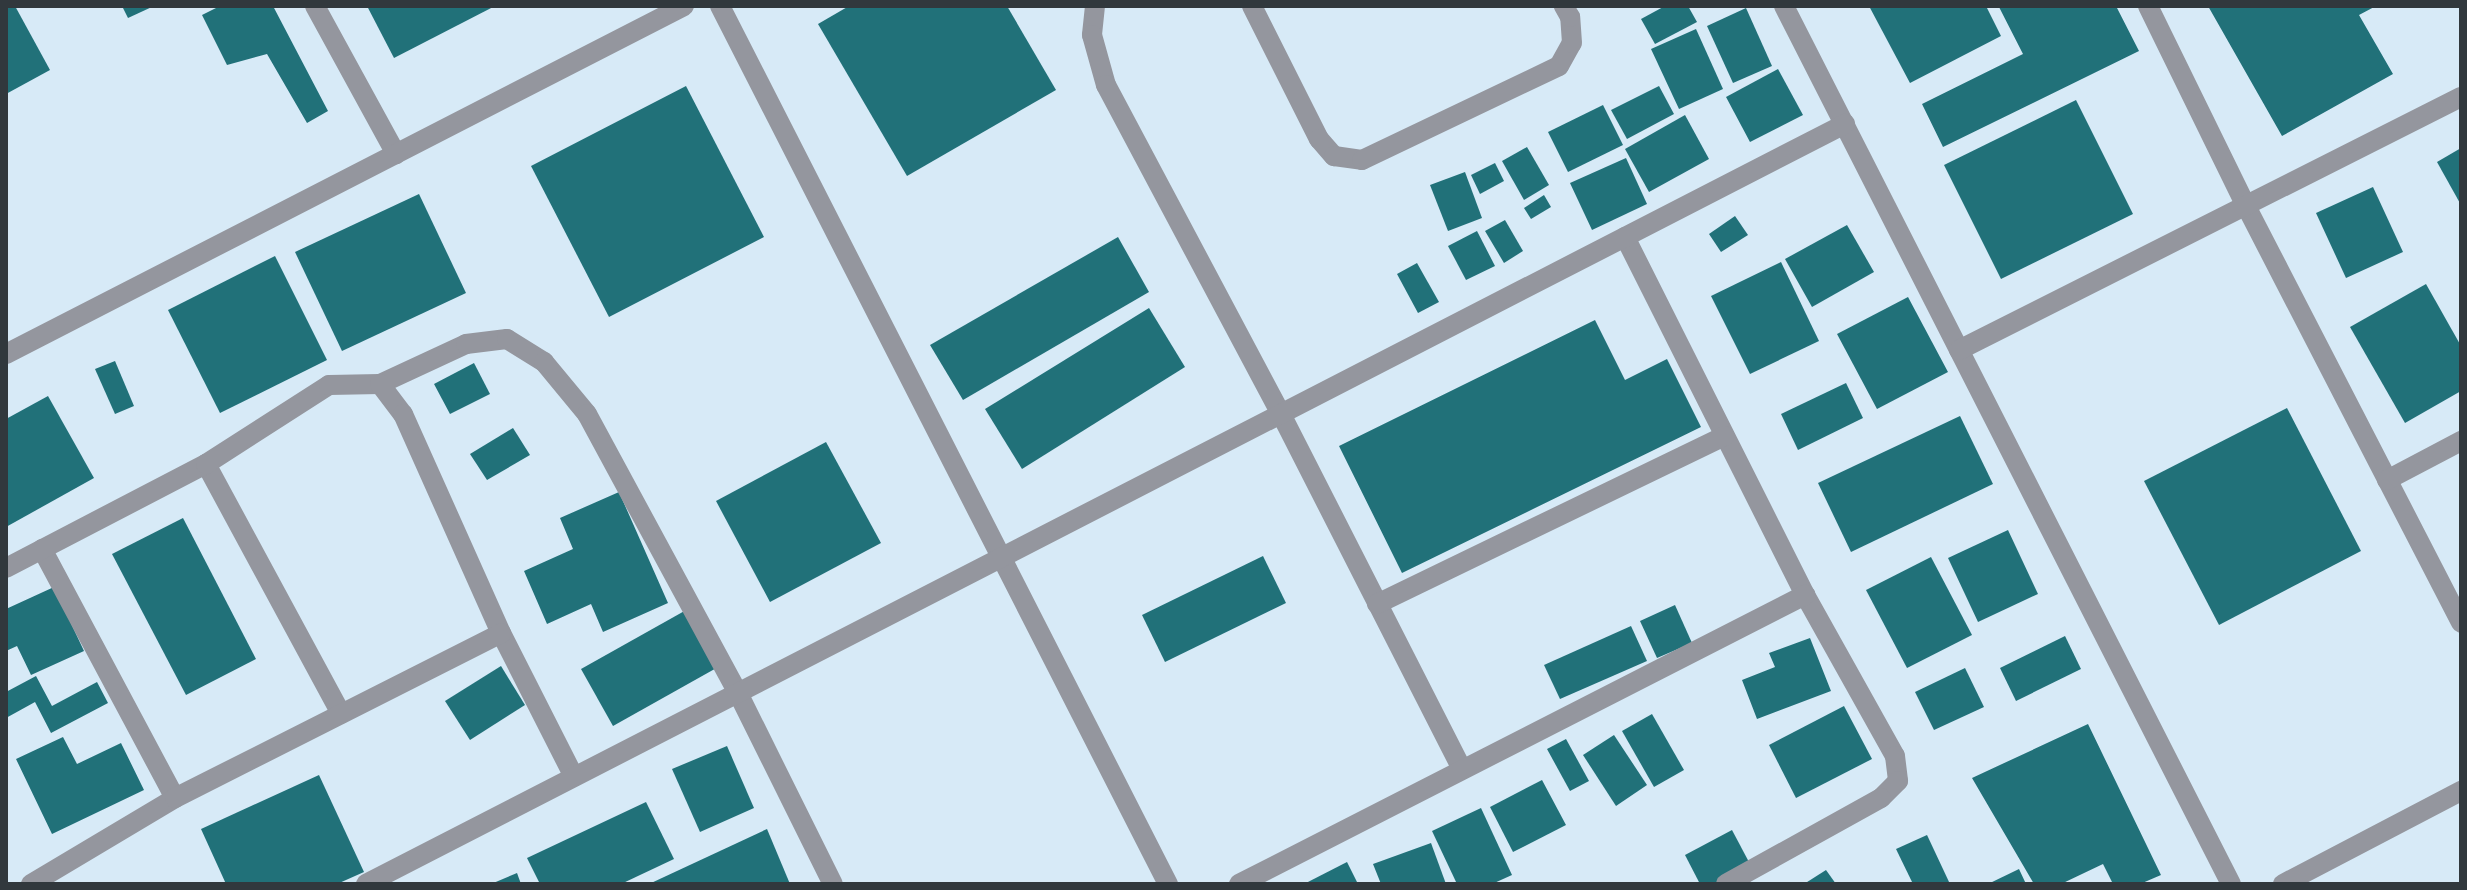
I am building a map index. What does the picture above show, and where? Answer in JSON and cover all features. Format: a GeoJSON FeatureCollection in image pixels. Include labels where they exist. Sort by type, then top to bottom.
{"type":"FeatureCollection","features":[{"type":"Feature","properties":{"kind":"street"},"geometry":{"type":"LineString","coordinates":[[315,6],[396,154]]}},
{"type":"Feature","properties":{"kind":"street"},"geometry":{"type":"LineString","coordinates":[[6,354],[684,6]]}},
{"type":"Feature","properties":{"kind":"street"},"geometry":{"type":"LineString","coordinates":[[720,6],[1168,884]]}},
{"type":"Feature","properties":{"kind":"street"},"geometry":{"type":"LineString","coordinates":[[1095,6],[1092,35],[1106,85],[1281,414],[1462,770]]}},
{"type":"Feature","properties":{"kind":"street"},"geometry":{"type":"LineString","coordinates":[[1252,6],[1319,139],[1334,156],[1362,160],[1559,66],[1572,43],[1570,17],[1564,6]]}},
{"type":"Feature","properties":{"kind":"street"},"geometry":{"type":"LineString","coordinates":[[1784,6],[2231,884]]}},
{"type":"Feature","properties":{"kind":"street"},"geometry":{"type":"LineString","coordinates":[[2148,6],[2246,206],[2461,623]]}},
{"type":"Feature","properties":{"kind":"street"},"geometry":{"type":"LineString","coordinates":[[1959,350],[2461,97]]}},
{"type":"Feature","properties":{"kind":"street"},"geometry":{"type":"LineString","coordinates":[[366,884],[1845,124]]}},
{"type":"Feature","properties":{"kind":"street"},"geometry":{"type":"LineString","coordinates":[[1625,237],[1805,595],[1895,756],[1898,781],[1881,798],[1726,884]]}},
{"type":"Feature","properties":{"kind":"street"},"geometry":{"type":"LineString","coordinates":[[6,568],[206,464],[329,385],[380,384],[466,344],[507,339],[544,362],[587,414],[738,693],[833,884]]}},
{"type":"Feature","properties":{"kind":"street"},"geometry":{"type":"LineString","coordinates":[[380,384],[403,414],[501,633],[574,777]]}},
{"type":"Feature","properties":{"kind":"street"},"geometry":{"type":"LineString","coordinates":[[1377,604],[1725,436]]}},
{"type":"Feature","properties":{"kind":"street"},"geometry":{"type":"LineString","coordinates":[[2387,480],[2461,441]]}},
{"type":"Feature","properties":{"kind":"street"},"geometry":{"type":"LineString","coordinates":[[206,464],[341,714]]}},
{"type":"Feature","properties":{"kind":"street"},"geometry":{"type":"LineString","coordinates":[[42,549],[175,798]]}},
{"type":"Feature","properties":{"kind":"street"},"geometry":{"type":"LineString","coordinates":[[1239,884],[1805,595]]}},
{"type":"Feature","properties":{"kind":"street"},"geometry":{"type":"LineString","coordinates":[[31,884],[175,798],[501,633]]}},
{"type":"Feature","properties":{"kind":"street"},"geometry":{"type":"LineString","coordinates":[[2283,884],[2461,791]]}},
{"type":"Feature","properties":{"kind":"building"},"geometry":{"type":"Polygon","coordinates":[[[6,6],[15,6],[50,70],[6,94],[6,6]]]}},
{"type":"Feature","properties":{"kind":"building"},"geometry":{"type":"Polygon","coordinates":[[[122,6],[154,6],[128,18],[122,6]]]}},
{"type":"Feature","properties":{"kind":"building"},"geometry":{"type":"Polygon","coordinates":[[[220,6],[273,6],[328,111],[307,123],[267,54],[227,65],[202,15],[220,6]]]}},
{"type":"Feature","properties":{"kind":"building"},"geometry":{"type":"Polygon","coordinates":[[[367,6],[495,6],[394,58],[367,6]]]}},
{"type":"Feature","properties":{"kind":"building"},"geometry":{"type":"Polygon","coordinates":[[[849,6],[1007,6],[1056,90],[907,176],[818,24],[849,6]]]}},
{"type":"Feature","properties":{"kind":"building"},"geometry":{"type":"Polygon","coordinates":[[[1665,6],[1688,6],[1697,22],[1655,44],[1641,19],[1665,6]]]}},
{"type":"Feature","properties":{"kind":"building"},"geometry":{"type":"Polygon","coordinates":[[[1869,6],[1986,6],[2001,36],[1910,83],[1869,6]]]}},
{"type":"Feature","properties":{"kind":"building"},"geometry":{"type":"Polygon","coordinates":[[[2116,6],[2139,51],[1943,147],[1922,104],[2023,54],[1999,7],[2116,6]]]}},
{"type":"Feature","properties":{"kind":"building"},"geometry":{"type":"Polygon","coordinates":[[[2208,6],[2376,6],[2359,15],[2393,74],[2282,136],[2208,6]]]}},
{"type":"Feature","properties":{"kind":"building"},"geometry":{"type":"Polygon","coordinates":[[[1746,8],[1772,66],[1733,83],[1707,26],[1746,8]]]}},
{"type":"Feature","properties":{"kind":"building"},"geometry":{"type":"Polygon","coordinates":[[[1696,29],[1723,89],[1679,109],[1651,49],[1696,29]]]}},
{"type":"Feature","properties":{"kind":"building"},"geometry":{"type":"Polygon","coordinates":[[[1778,69],[1803,115],[1750,142],[1726,97],[1778,69]]]}},
{"type":"Feature","properties":{"kind":"building"},"geometry":{"type":"Polygon","coordinates":[[[686,86],[764,237],[609,317],[531,166],[686,86]]]}},
{"type":"Feature","properties":{"kind":"building"},"geometry":{"type":"Polygon","coordinates":[[[1659,86],[1674,114],[1627,139],[1611,110],[1659,86]]]}},
{"type":"Feature","properties":{"kind":"building"},"geometry":{"type":"Polygon","coordinates":[[[2076,100],[2133,214],[2001,279],[1944,165],[2076,100]]]}},
{"type":"Feature","properties":{"kind":"building"},"geometry":{"type":"Polygon","coordinates":[[[1603,105],[1623,145],[1568,172],[1548,132],[1603,105]]]}},
{"type":"Feature","properties":{"kind":"building"},"geometry":{"type":"Polygon","coordinates":[[[1685,115],[1709,159],[1649,192],[1625,149],[1685,115]]]}},
{"type":"Feature","properties":{"kind":"building"},"geometry":{"type":"Polygon","coordinates":[[[1527,147],[1549,185],[1524,200],[1502,161],[1527,147]]]}},
{"type":"Feature","properties":{"kind":"building"},"geometry":{"type":"Polygon","coordinates":[[[2461,148],[2461,205],[2437,162],[2461,148]]]}},
{"type":"Feature","properties":{"kind":"building"},"geometry":{"type":"Polygon","coordinates":[[[1626,158],[1647,204],[1592,230],[1570,183],[1626,158]]]}},
{"type":"Feature","properties":{"kind":"building"},"geometry":{"type":"Polygon","coordinates":[[[1495,163],[1504,181],[1480,194],[1471,175],[1495,163]]]}},
{"type":"Feature","properties":{"kind":"building"},"geometry":{"type":"Polygon","coordinates":[[[1465,172],[1482,218],[1448,231],[1430,185],[1465,172]]]}},
{"type":"Feature","properties":{"kind":"building"},"geometry":{"type":"Polygon","coordinates":[[[2373,187],[2403,252],[2346,278],[2316,213],[2373,187]]]}},
{"type":"Feature","properties":{"kind":"building"},"geometry":{"type":"Polygon","coordinates":[[[419,194],[466,293],[342,351],[295,252],[419,194]]]}},
{"type":"Feature","properties":{"kind":"building"},"geometry":{"type":"Polygon","coordinates":[[[1544,195],[1551,207],[1531,219],[1524,208],[1544,195]]]}},
{"type":"Feature","properties":{"kind":"building"},"geometry":{"type":"Polygon","coordinates":[[[1735,216],[1748,235],[1721,252],[1709,234],[1735,216]]]}},
{"type":"Feature","properties":{"kind":"building"},"geometry":{"type":"Polygon","coordinates":[[[1505,220],[1523,251],[1504,263],[1485,231],[1505,220]]]}},
{"type":"Feature","properties":{"kind":"building"},"geometry":{"type":"Polygon","coordinates":[[[1847,225],[1874,272],[1812,307],[1785,259],[1847,225]]]}},
{"type":"Feature","properties":{"kind":"building"},"geometry":{"type":"Polygon","coordinates":[[[1477,231],[1495,266],[1466,280],[1448,246],[1477,231]]]}},
{"type":"Feature","properties":{"kind":"building"},"geometry":{"type":"Polygon","coordinates":[[[1118,237],[1149,292],[963,400],[930,345],[1118,237]]]}},
{"type":"Feature","properties":{"kind":"building"},"geometry":{"type":"Polygon","coordinates":[[[275,256],[327,360],[220,413],[168,310],[275,256]]]}},
{"type":"Feature","properties":{"kind":"building"},"geometry":{"type":"Polygon","coordinates":[[[1781,262],[1819,341],[1750,374],[1711,296],[1781,262]]]}},
{"type":"Feature","properties":{"kind":"building"},"geometry":{"type":"Polygon","coordinates":[[[1417,263],[1439,302],[1418,313],[1397,274],[1417,263]]]}},
{"type":"Feature","properties":{"kind":"building"},"geometry":{"type":"Polygon","coordinates":[[[2426,284],[2461,346],[2461,391],[2405,423],[2350,327],[2426,284]]]}},
{"type":"Feature","properties":{"kind":"building"},"geometry":{"type":"Polygon","coordinates":[[[1908,297],[1948,372],[1877,409],[1837,334],[1908,297]]]}},
{"type":"Feature","properties":{"kind":"building"},"geometry":{"type":"Polygon","coordinates":[[[1149,308],[1185,367],[1022,469],[985,409],[1149,308]]]}},
{"type":"Feature","properties":{"kind":"building"},"geometry":{"type":"Polygon","coordinates":[[[1595,320],[1625,380],[1667,359],[1701,427],[1402,573],[1339,446],[1595,320]]]}},
{"type":"Feature","properties":{"kind":"building"},"geometry":{"type":"Polygon","coordinates":[[[115,361],[134,406],[115,414],[95,369],[115,361]]]}},
{"type":"Feature","properties":{"kind":"building"},"geometry":{"type":"Polygon","coordinates":[[[474,363],[490,394],[450,414],[434,384],[474,363]]]}},
{"type":"Feature","properties":{"kind":"building"},"geometry":{"type":"Polygon","coordinates":[[[1846,383],[1863,418],[1798,450],[1781,414],[1846,383]]]}},
{"type":"Feature","properties":{"kind":"building"},"geometry":{"type":"Polygon","coordinates":[[[48,396],[94,478],[6,527],[6,419],[48,396]]]}},
{"type":"Feature","properties":{"kind":"building"},"geometry":{"type":"Polygon","coordinates":[[[2287,408],[2361,551],[2219,625],[2144,481],[2287,408]]]}},
{"type":"Feature","properties":{"kind":"building"},"geometry":{"type":"Polygon","coordinates":[[[1960,416],[1993,484],[1851,552],[1818,483],[1960,416]]]}},
{"type":"Feature","properties":{"kind":"building"},"geometry":{"type":"Polygon","coordinates":[[[513,428],[530,455],[487,480],[470,454],[513,428]]]}},
{"type":"Feature","properties":{"kind":"building"},"geometry":{"type":"Polygon","coordinates":[[[826,442],[881,543],[770,602],[716,501],[826,442]]]}},
{"type":"Feature","properties":{"kind":"building"},"geometry":{"type":"Polygon","coordinates":[[[619,492],[668,603],[603,632],[591,604],[547,624],[524,571],[573,549],[560,518],[619,492]]]}},
{"type":"Feature","properties":{"kind":"building"},"geometry":{"type":"Polygon","coordinates":[[[183,518],[256,659],[186,695],[112,554],[183,518]]]}},
{"type":"Feature","properties":{"kind":"building"},"geometry":{"type":"Polygon","coordinates":[[[2008,530],[2038,594],[1978,622],[1948,558],[2008,530]]]}},
{"type":"Feature","properties":{"kind":"building"},"geometry":{"type":"Polygon","coordinates":[[[1263,556],[1286,603],[1165,662],[1142,615],[1263,556]]]}},
{"type":"Feature","properties":{"kind":"building"},"geometry":{"type":"Polygon","coordinates":[[[1931,557],[1972,635],[1907,668],[1866,590],[1931,557]]]}},
{"type":"Feature","properties":{"kind":"building"},"geometry":{"type":"Polygon","coordinates":[[[54,587],[84,651],[31,675],[17,646],[6,651],[6,609],[54,587]]]}},
{"type":"Feature","properties":{"kind":"building"},"geometry":{"type":"Polygon","coordinates":[[[1675,605],[1692,643],[1657,658],[1640,621],[1675,605]]]}},
{"type":"Feature","properties":{"kind":"building"},"geometry":{"type":"Polygon","coordinates":[[[688,609],[720,666],[613,726],[581,669],[688,609]]]}},
{"type":"Feature","properties":{"kind":"building"},"geometry":{"type":"Polygon","coordinates":[[[1631,626],[1647,661],[1560,699],[1544,665],[1631,626]]]}},
{"type":"Feature","properties":{"kind":"building"},"geometry":{"type":"Polygon","coordinates":[[[2065,636],[2081,669],[2016,701],[2000,668],[2065,636]]]}},
{"type":"Feature","properties":{"kind":"building"},"geometry":{"type":"Polygon","coordinates":[[[1810,638],[1831,691],[1757,719],[1742,680],[1775,667],[1769,653],[1810,638]]]}},
{"type":"Feature","properties":{"kind":"building"},"geometry":{"type":"Polygon","coordinates":[[[501,666],[525,705],[470,740],[445,701],[501,666]]]}},
{"type":"Feature","properties":{"kind":"building"},"geometry":{"type":"Polygon","coordinates":[[[1965,668],[1984,707],[1934,730],[1915,692],[1965,668]]]}},
{"type":"Feature","properties":{"kind":"building"},"geometry":{"type":"Polygon","coordinates":[[[36,676],[52,706],[97,682],[108,703],[51,733],[35,702],[6,718],[6,692],[36,676]]]}},
{"type":"Feature","properties":{"kind":"building"},"geometry":{"type":"Polygon","coordinates":[[[1844,706],[1872,759],[1796,798],[1769,745],[1844,706]]]}},
{"type":"Feature","properties":{"kind":"building"},"geometry":{"type":"Polygon","coordinates":[[[1652,714],[1684,770],[1654,787],[1622,731],[1652,714]]]}},
{"type":"Feature","properties":{"kind":"building"},"geometry":{"type":"Polygon","coordinates":[[[2088,724],[2161,875],[2140,884],[2113,884],[2103,864],[2061,884],[2034,884],[1972,778],[2088,724]]]}},
{"type":"Feature","properties":{"kind":"building"},"geometry":{"type":"Polygon","coordinates":[[[1614,735],[1647,785],[1616,806],[1583,755],[1614,735]]]}},
{"type":"Feature","properties":{"kind":"building"},"geometry":{"type":"Polygon","coordinates":[[[63,737],[77,764],[121,743],[144,790],[52,834],[16,759],[63,737]]]}},
{"type":"Feature","properties":{"kind":"building"},"geometry":{"type":"Polygon","coordinates":[[[1566,739],[1589,781],[1570,791],[1547,749],[1566,739]]]}},
{"type":"Feature","properties":{"kind":"building"},"geometry":{"type":"Polygon","coordinates":[[[727,746],[754,808],[700,832],[672,769],[727,746]]]}},
{"type":"Feature","properties":{"kind":"building"},"geometry":{"type":"Polygon","coordinates":[[[319,775],[364,872],[337,884],[226,884],[201,829],[319,775]]]}},
{"type":"Feature","properties":{"kind":"building"},"geometry":{"type":"Polygon","coordinates":[[[1542,780],[1566,825],[1513,852],[1490,807],[1542,780]]]}},
{"type":"Feature","properties":{"kind":"building"},"geometry":{"type":"Polygon","coordinates":[[[646,802],[674,859],[621,884],[540,884],[527,858],[646,802]]]}},
{"type":"Feature","properties":{"kind":"building"},"geometry":{"type":"Polygon","coordinates":[[[1481,808],[1512,875],[1492,884],[1457,884],[1432,831],[1481,808]]]}},
{"type":"Feature","properties":{"kind":"building"},"geometry":{"type":"Polygon","coordinates":[[[767,829],[790,884],[649,884],[767,829]]]}},
{"type":"Feature","properties":{"kind":"building"},"geometry":{"type":"Polygon","coordinates":[[[1732,830],[1750,864],[1713,884],[1700,884],[1685,855],[1732,830]]]}},
{"type":"Feature","properties":{"kind":"building"},"geometry":{"type":"Polygon","coordinates":[[[1927,835],[1950,884],[1913,884],[1896,849],[1927,835]]]}},
{"type":"Feature","properties":{"kind":"building"},"geometry":{"type":"Polygon","coordinates":[[[1431,843],[1446,884],[1381,884],[1373,864],[1431,843]]]}},
{"type":"Feature","properties":{"kind":"building"},"geometry":{"type":"Polygon","coordinates":[[[1347,862],[1358,884],[1304,884],[1347,862]]]}},
{"type":"Feature","properties":{"kind":"building"},"geometry":{"type":"Polygon","coordinates":[[[2019,869],[2026,884],[1988,884],[2019,869]]]}},
{"type":"Feature","properties":{"kind":"building"},"geometry":{"type":"Polygon","coordinates":[[[1826,870],[1836,884],[1804,884],[1826,870]]]}},
{"type":"Feature","properties":{"kind":"building"},"geometry":{"type":"Polygon","coordinates":[[[517,873],[521,884],[491,884],[517,873]]]}}]}
